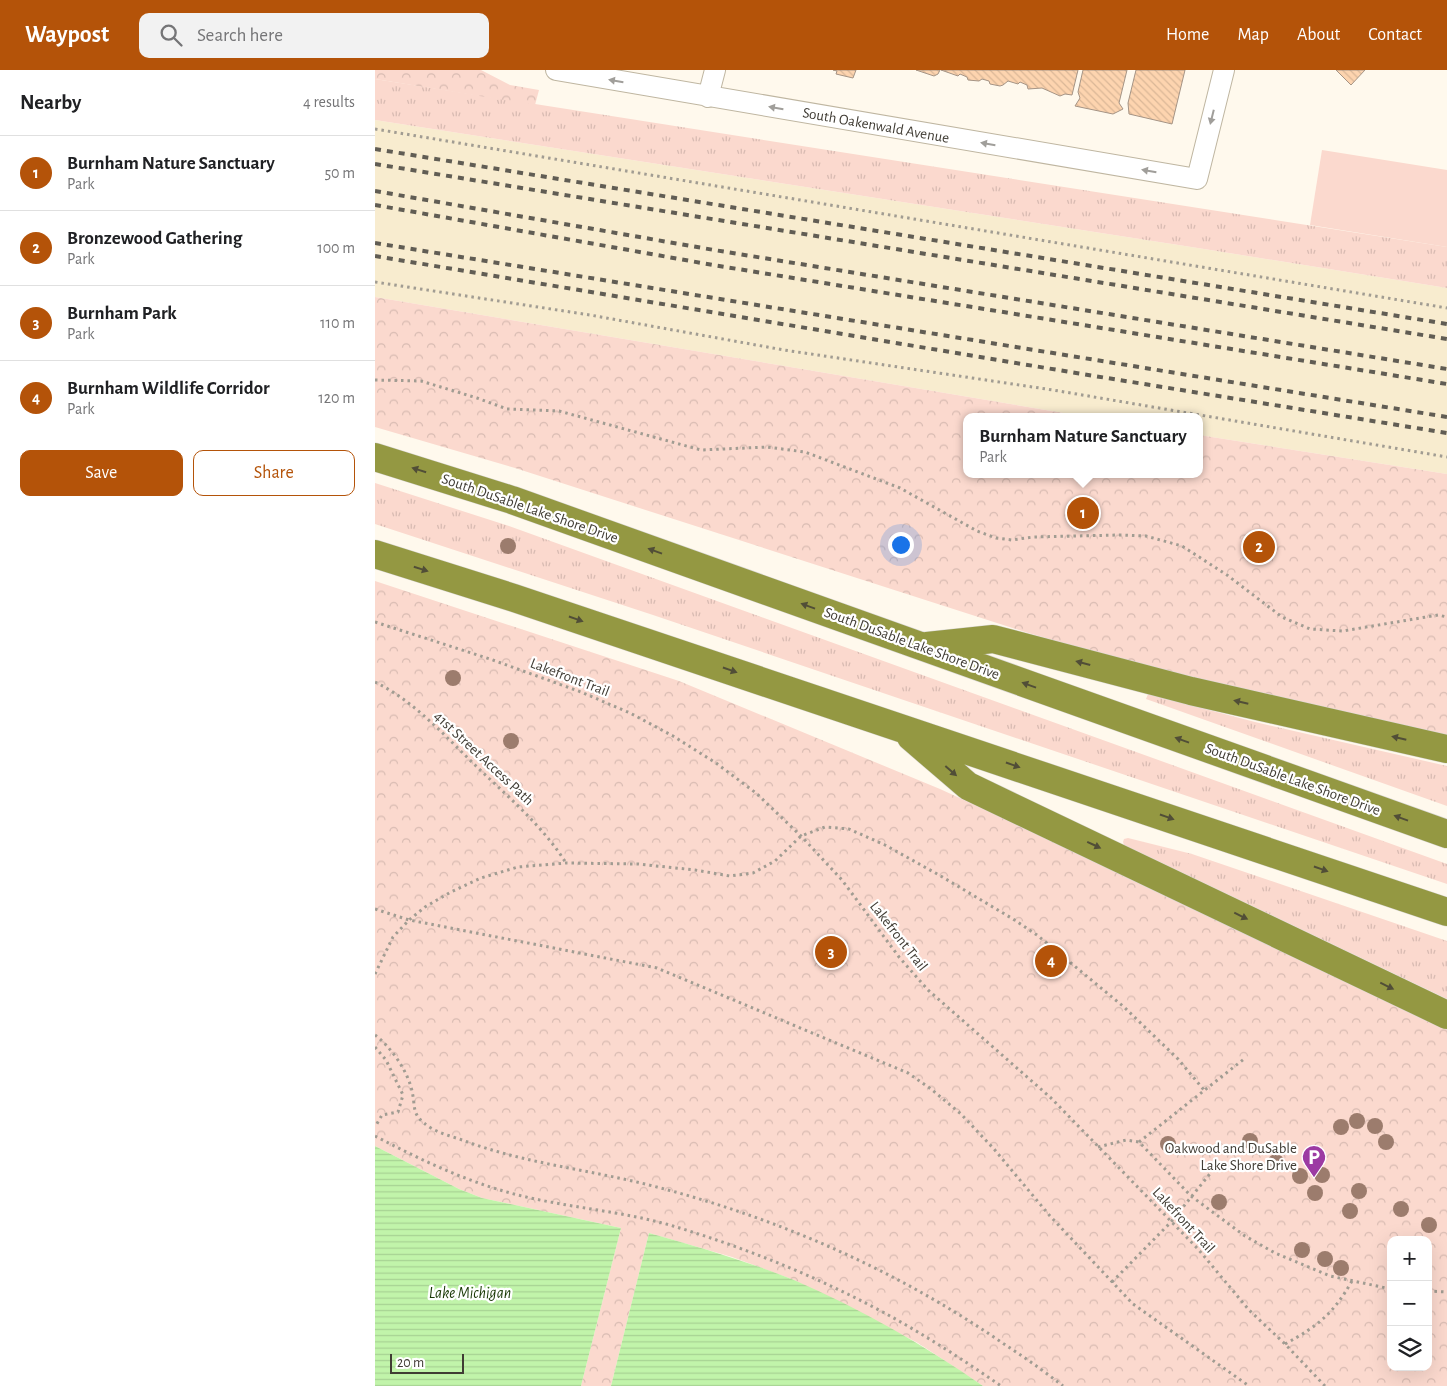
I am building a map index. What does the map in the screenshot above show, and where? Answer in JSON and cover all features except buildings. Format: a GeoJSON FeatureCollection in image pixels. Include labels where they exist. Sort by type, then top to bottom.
{"type":"FeatureCollection","features":[{"type":"Feature","properties":{"kind":"highway","name":"South DuSable Lake Shore Drive"},"geometry":{"type":"LineString","coordinates":[[375,457],[512,500],[1447,834]]}},
{"type":"Feature","properties":{"kind":"highway"},"geometry":{"type":"LineString","coordinates":[[375,554],[523,601],[1447,912]]}},
{"type":"Feature","properties":{"kind":"highway"},"geometry":{"type":"LineString","coordinates":[[920,646],[993,639],[1191,691],[1447,749]]}},
{"type":"Feature","properties":{"kind":"highway"},"geometry":{"type":"LineString","coordinates":[[900,728],[968,786],[1447,1015]]}},
{"type":"Feature","properties":{"kind":"street","name":"South Oakenwald Avenue"},"geometry":{"type":"LineString","coordinates":[[556,70],[1197,179],[1224,70]]}},
{"type":"Feature","properties":{"kind":"street"},"geometry":{"type":"LineString","coordinates":[[708,97],[715,70]]}},
{"type":"Feature","properties":{"kind":"path"},"geometry":{"type":"LineString","coordinates":[[375,129],[1447,308]]}},
{"type":"Feature","properties":{"kind":"path"},"geometry":{"type":"LineString","coordinates":[[375,282],[590,315],[784,350],[1053,390],[1188,413]]}},
{"type":"Feature","properties":{"kind":"path"},"geometry":{"type":"LineString","coordinates":[[375,380],[421,381],[507,409],[559,411],[701,450],[767,447],[805,452],[900,488],[977,531],[996,538],[1012,540],[1033,537],[1146,536],[1182,546],[1227,575],[1282,617],[1310,629],[1343,631],[1437,615],[1447,617]]}},
{"type":"Feature","properties":{"kind":"path"},"geometry":{"type":"LineString","coordinates":[[1203,416],[1447,457]]}},
{"type":"Feature","properties":{"kind":"path","name":"Lakefront Trail"},"geometry":{"type":"LineString","coordinates":[[375,622],[572,688],[630,713],[673,736],[716,763],[756,793],[801,836],[841,880],[899,957],[928,990],[1051,1098],[1198,1249],[1249,1310],[1325,1386]]}},
{"type":"Feature","properties":{"kind":"path","name":"41st Street Access Path"},"geometry":{"type":"LineString","coordinates":[[375,682],[402,697],[447,738],[536,824],[553,842],[566,863]]}},
{"type":"Feature","properties":{"kind":"path"},"geometry":{"type":"LineString","coordinates":[[375,974],[393,937],[409,920],[425,907],[481,878],[518,867],[566,863],[639,864],[730,876],[753,873],[775,861],[801,836],[825,827],[849,829],[931,870],[1037,935],[1124,1007],[1178,1059],[1204,1090]]}},
{"type":"Feature","properties":{"kind":"path"},"geometry":{"type":"LineString","coordinates":[[375,909],[409,920],[657,968],[908,1073],[961,1114],[994,1149],[1050,1216],[1133,1304],[1249,1386]]}},
{"type":"Feature","properties":{"kind":"path"},"geometry":{"type":"LineString","coordinates":[[375,1035],[384,1042],[403,1069],[411,1087],[414,1111],[422,1122],[433,1130],[490,1150],[632,1181],[691,1197],[755,1216],[801,1234],[860,1260],[907,1284],[971,1321],[1063,1386]]}},
{"type":"Feature","properties":{"kind":"path"},"geometry":{"type":"LineString","coordinates":[[375,1047],[386,1060],[403,1095],[398,1112],[382,1115],[375,1127]]}},
{"type":"Feature","properties":{"kind":"path"},"geometry":{"type":"LineString","coordinates":[[1139,1142],[1244,1058]]}},
{"type":"Feature","properties":{"kind":"path"},"geometry":{"type":"LineString","coordinates":[[375,1136],[463,1178],[518,1196],[673,1226],[760,1256],[835,1288],[899,1320],[1001,1386]]}},
{"type":"Feature","properties":{"kind":"path"},"geometry":{"type":"LineString","coordinates":[[1098,1146],[1126,1140],[1139,1142],[1191,1196],[1245,1236],[1275,1253],[1330,1276],[1387,1288]]}},
{"type":"Feature","properties":{"kind":"path"},"geometry":{"type":"LineString","coordinates":[[1112,1282],[1171,1222],[1217,1165]]}},
{"type":"Feature","properties":{"kind":"path"},"geometry":{"type":"LineString","coordinates":[[1285,1344],[1309,1331],[1331,1313],[1342,1300],[1352,1281]]}},
{"type":"Feature","properties":{"kind":"path"},"geometry":{"type":"LineString","coordinates":[[1432,1292],[1447,1292]]}},
{"type":"Feature","properties":{"kind":"shaded area"},"geometry":{"type":"Polygon","coordinates":[[[375,120],[1447,288],[1447,474],[1203,436],[1203,413],[1063,413],[375,297],[375,120]]]}},
{"type":"Feature","properties":{"kind":"green space"},"geometry":{"type":"Polygon","coordinates":[[[375,70],[481,70],[510,85],[539,90],[535,105],[375,79],[375,70]]]}},
{"type":"Feature","properties":{"kind":"green space"},"geometry":{"type":"Polygon","coordinates":[[[375,79],[1447,247],[1447,288],[375,120],[375,79]]]}},
{"type":"Feature","properties":{"kind":"green space"},"geometry":{"type":"Polygon","coordinates":[[[1322,150],[1447,170],[1447,247],[1310,225],[1322,150]]]}},
{"type":"Feature","properties":{"kind":"green space"},"geometry":{"type":"Polygon","coordinates":[[[375,297],[1063,413],[963,413],[963,478],[1203,478],[1203,436],[1447,474],[1447,740],[1110,657],[1025,632],[515,468],[375,427],[375,297]]]}},
{"type":"Feature","properties":{"kind":"green space"},"geometry":{"type":"Polygon","coordinates":[[[375,483],[509,526],[1447,864],[1447,884],[653,615],[375,524],[375,483]]]}},
{"type":"Feature","properties":{"kind":"green space"},"geometry":{"type":"Polygon","coordinates":[[[375,581],[679,681],[940,789],[1080,853],[1447,1028],[1447,1386],[983,1386],[918,1343],[794,1280],[732,1257],[649,1233],[611,1386],[581,1386],[621,1228],[482,1198],[459,1189],[375,1146],[375,581]]]}},
{"type":"Feature","properties":{"kind":"green space"},"geometry":{"type":"Polygon","coordinates":[[[1148,694],[1255,722],[1447,766],[1447,806],[1146,699],[1148,694]]]}},
{"type":"Feature","properties":{"kind":"green space"},"geometry":{"type":"Polygon","coordinates":[[[1128,838],[1192,854],[1447,941],[1447,999],[1124,845],[1124,839],[1128,838]]]}},
{"type":"Feature","properties":{"kind":"water","name":"Lake Michigan"},"geometry":{"type":"Polygon","coordinates":[[[375,1146],[459,1189],[482,1198],[621,1228],[581,1386],[375,1386],[375,1146]]]}},
{"type":"Feature","properties":{"kind":"water"},"geometry":{"type":"Polygon","coordinates":[[[649,1233],[758,1267],[819,1291],[891,1328],[983,1386],[611,1386],[649,1233]]]}},
{"type":"Feature","properties":{"kind":"railway"},"geometry":{"type":"LineString","coordinates":[[375,149],[1447,324]]}},
{"type":"Feature","properties":{"kind":"railway"},"geometry":{"type":"LineString","coordinates":[[375,164],[1447,339]]}},
{"type":"Feature","properties":{"kind":"railway"},"geometry":{"type":"LineString","coordinates":[[375,191],[714,250],[1447,369]]}},
{"type":"Feature","properties":{"kind":"railway"},"geometry":{"type":"LineString","coordinates":[[375,205],[713,265],[1447,384]]}},
{"type":"Feature","properties":{"kind":"railway"},"geometry":{"type":"LineString","coordinates":[[375,243],[1447,417]]}},
{"type":"Feature","properties":{"kind":"railway"},"geometry":{"type":"LineString","coordinates":[[375,256],[1447,433]]}},
{"type":"Feature","properties":{"kind":"place","name":"Burnham Nature Sanctuary"},"geometry":{"type":"Point","coordinates":[1083,513]}},
{"type":"Feature","properties":{"kind":"place","name":"Bronzewood Gathering"},"geometry":{"type":"Point","coordinates":[1259,547]}},
{"type":"Feature","properties":{"kind":"place","name":"Burnham Park"},"geometry":{"type":"Point","coordinates":[831,952]}},
{"type":"Feature","properties":{"kind":"place","name":"Burnham Wildlife Corridor"},"geometry":{"type":"Point","coordinates":[1051,961]}},
{"type":"Feature","properties":{"kind":"place","name":"Oakwood and DuSable Lake Shore Drive"},"geometry":{"type":"Point","coordinates":[1314,1178]}}]}
